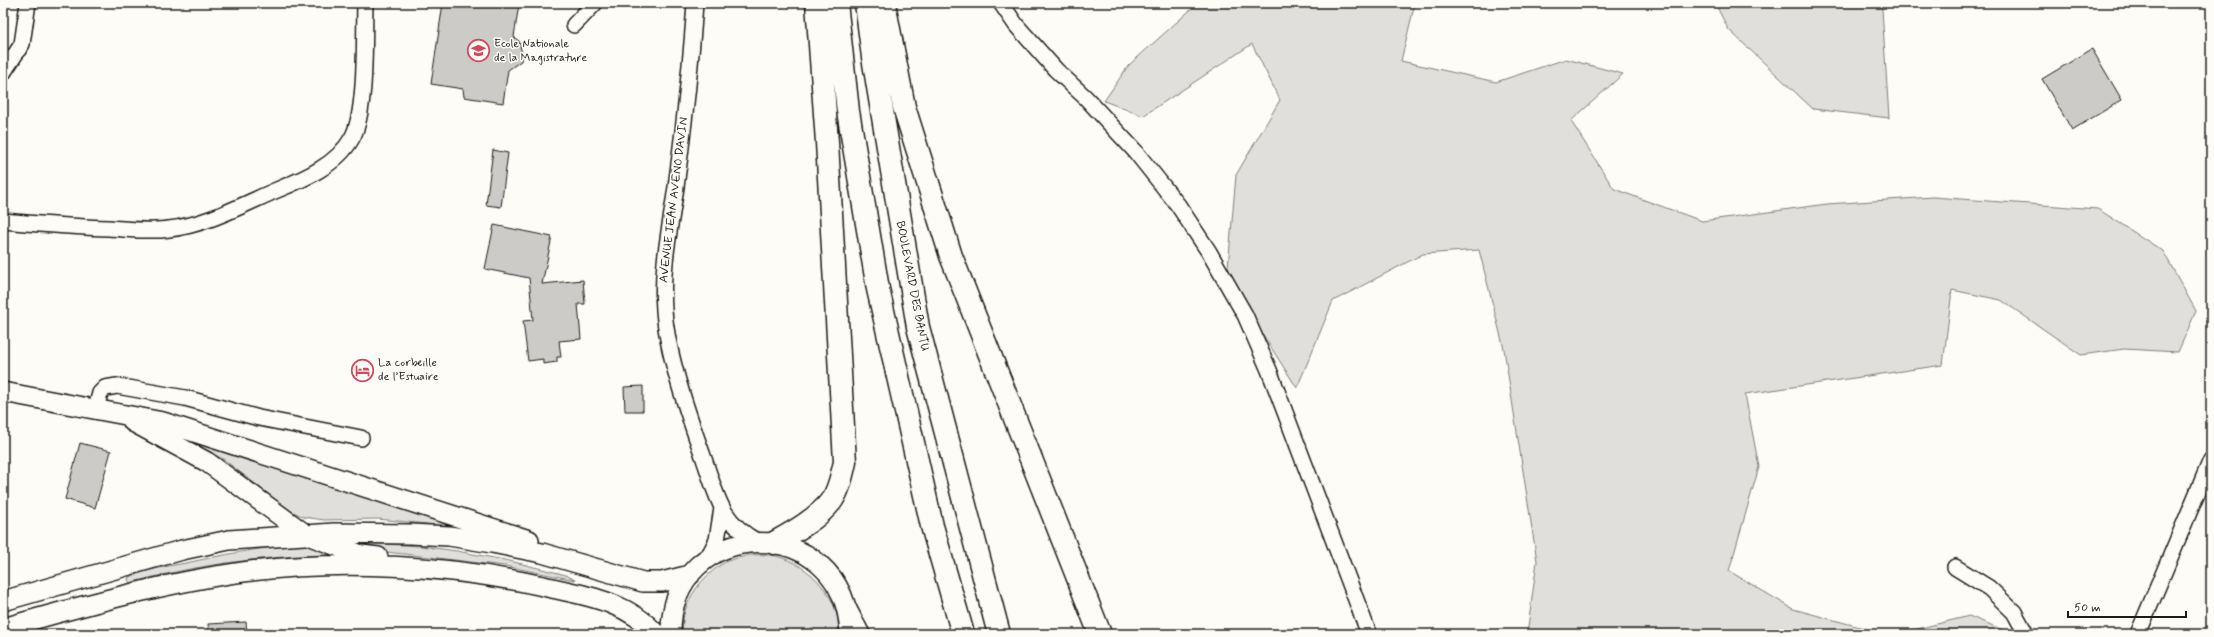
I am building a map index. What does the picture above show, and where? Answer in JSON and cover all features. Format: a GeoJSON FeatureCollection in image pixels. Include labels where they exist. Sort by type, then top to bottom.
{"type":"FeatureCollection","features":[{"type":"Feature","properties":{"kind":"highway"},"geometry":{"type":"LineString","coordinates":[[766,542],[799,530],[832,500],[841,480],[844,462],[828,158],[817,3]]}},
{"type":"Feature","properties":{"kind":"highway"},"geometry":{"type":"LineString","coordinates":[[836,3],[848,111],[878,289],[932,526],[963,634]]}},
{"type":"Feature","properties":{"kind":"highway","name":"BOULEVARD DES BANTU"},"geometry":{"type":"LineString","coordinates":[[866,3],[873,57],[918,327],[999,634]]}},
{"type":"Feature","properties":{"kind":"highway"},"geometry":{"type":"LineString","coordinates":[[884,3],[904,107],[951,256],[1100,634]]}},
{"type":"Feature","properties":{"kind":"main road"},"geometry":{"type":"LineString","coordinates":[[3,392],[96,408],[163,422],[238,444],[560,550],[608,571]]}},
{"type":"Feature","properties":{"kind":"main road"},"geometry":{"type":"LineString","coordinates":[[116,413],[207,462],[305,534],[361,555],[462,566],[494,577]]}},
{"type":"Feature","properties":{"kind":"main road"},"geometry":{"type":"LineString","coordinates":[[3,601],[182,550],[229,540],[305,534],[382,533],[449,536],[542,553],[643,582],[662,582],[690,575]]}},
{"type":"Feature","properties":{"kind":"main road"},"geometry":{"type":"LineString","coordinates":[[671,634],[676,599],[690,575],[707,559],[731,547],[766,542],[800,551],[823,567],[840,589],[846,602],[850,620],[850,634]]}},
{"type":"Feature","properties":{"kind":"main road"},"geometry":{"type":"LineString","coordinates":[[3,628],[142,592],[244,572],[308,567],[372,565],[494,577],[583,594],[606,602],[640,619],[656,634]]}},
{"type":"Feature","properties":{"kind":"street"},"geometry":{"type":"LineString","coordinates":[[3,73],[22,44],[28,3]]}},
{"type":"Feature","properties":{"kind":"street"},"geometry":{"type":"LineString","coordinates":[[3,221],[136,230],[169,229],[214,216],[296,182],[317,171],[338,155],[352,137],[360,116],[365,3]]}},
{"type":"Feature","properties":{"kind":"street"},"geometry":{"type":"LineString","coordinates":[[574,25],[595,3]]}},
{"type":"Feature","properties":{"kind":"street","name":"AVENUE JEAN AVENO DAVIN"},"geometry":{"type":"LineString","coordinates":[[695,3],[692,55],[676,187],[663,266],[664,312],[680,385],[722,508]]}},
{"type":"Feature","properties":{"kind":"street"},"geometry":{"type":"LineString","coordinates":[[1001,3],[1016,25],[1056,70],[1086,98],[1135,151],[1178,205],[1209,252],[1245,315],[1269,370],[1369,634]]}},
{"type":"Feature","properties":{"kind":"street"},"geometry":{"type":"LineString","coordinates":[[96,408],[100,393],[105,388],[117,386],[178,396],[259,418],[361,438]]}},
{"type":"Feature","properties":{"kind":"street"},"geometry":{"type":"LineString","coordinates":[[2138,634],[2211,460]]}},
{"type":"Feature","properties":{"kind":"street"},"geometry":{"type":"LineString","coordinates":[[722,508],[734,527],[766,542]]}},
{"type":"Feature","properties":{"kind":"street"},"geometry":{"type":"LineString","coordinates":[[707,559],[717,540],[722,508]]}},
{"type":"Feature","properties":{"kind":"street"},"geometry":{"type":"LineString","coordinates":[[1955,567],[1989,588],[2014,612],[2026,634]]}},
{"type":"Feature","properties":{"kind":"street"},"geometry":{"type":"LineString","coordinates":[[846,602],[862,634]]}},
{"type":"Feature","properties":{"kind":"shaded area"},"geometry":{"type":"Polygon","coordinates":[[[1198,3],[1415,3],[1401,61],[1496,82],[1566,59],[1623,74],[1571,121],[1614,189],[1702,221],[1827,204],[1933,197],[2098,209],[2163,251],[2196,311],[2178,352],[2124,349],[2081,355],[2001,300],[1952,290],[1943,365],[1745,394],[1759,467],[1729,571],[1793,609],[1886,634],[1527,634],[1537,561],[1504,349],[1479,250],[1423,254],[1333,301],[1297,388],[1227,279],[1236,175],[1280,100],[1252,44],[1143,116],[1104,101],[1128,66],[1198,3]]]}},
{"type":"Feature","properties":{"kind":"shaded area"},"geometry":{"type":"Polygon","coordinates":[[[1715,3],[1877,3],[1882,9],[1889,118],[1813,109],[1728,29],[1715,3]]]}},
{"type":"Feature","properties":{"kind":"shaded area"},"geometry":{"type":"Polygon","coordinates":[[[185,435],[448,523],[446,526],[378,519],[324,520],[304,517],[289,510],[223,459],[181,438],[185,435]]]}},
{"type":"Feature","properties":{"kind":"shaded area"},"geometry":{"type":"Polygon","coordinates":[[[363,543],[421,546],[457,551],[510,561],[566,575],[575,580],[505,566],[370,550],[356,546],[363,543]]]}},
{"type":"Feature","properties":{"kind":"shaded area"},"geometry":{"type":"Polygon","coordinates":[[[294,545],[311,545],[331,553],[330,555],[280,557],[204,566],[130,583],[128,580],[129,577],[164,567],[240,552],[294,545]]]}},
{"type":"Feature","properties":{"kind":"shaded area"},"geometry":{"type":"Polygon","coordinates":[[[749,555],[776,556],[800,566],[811,575],[821,584],[835,608],[838,621],[838,634],[683,634],[684,613],[699,585],[706,577],[725,562],[749,555]]]}},
{"type":"Feature","properties":{"kind":"shaded area"},"geometry":{"type":"Polygon","coordinates":[[[1969,616],[2013,634],[1897,634],[1969,616]]]}},
{"type":"Feature","properties":{"kind":"building","name":"Ecole Nationale de la Magistrature"},"geometry":{"type":"Polygon","coordinates":[[[443,3],[519,4],[514,37],[519,41],[522,54],[521,61],[508,70],[503,103],[464,97],[463,89],[431,84],[443,3]]]}},
{"type":"Feature","properties":{"kind":"building"},"geometry":{"type":"Polygon","coordinates":[[[2092,49],[2122,100],[2072,130],[2042,79],[2092,49]]]}},
{"type":"Feature","properties":{"kind":"building"},"geometry":{"type":"Polygon","coordinates":[[[493,150],[508,153],[501,207],[486,205],[493,150]]]}},
{"type":"Feature","properties":{"kind":"building"},"geometry":{"type":"Polygon","coordinates":[[[494,225],[552,237],[542,284],[583,280],[585,304],[578,304],[581,339],[559,341],[561,357],[557,357],[557,362],[543,364],[543,359],[528,361],[523,321],[533,320],[529,278],[485,269],[494,225]]]}},
{"type":"Feature","properties":{"kind":"building"},"geometry":{"type":"Polygon","coordinates":[[[643,386],[643,411],[625,411],[624,387],[643,386]]]}},
{"type":"Feature","properties":{"kind":"building"},"geometry":{"type":"Polygon","coordinates":[[[80,443],[111,451],[95,508],[65,499],[80,443]]]}},
{"type":"Feature","properties":{"kind":"building"},"geometry":{"type":"Polygon","coordinates":[[[246,622],[247,634],[209,634],[208,624],[246,622]]]}},
{"type":"Feature","properties":{"kind":"place","name":"Ecole Nationale de la Magistrature"},"geometry":{"type":"Point","coordinates":[479,51]}},
{"type":"Feature","properties":{"kind":"place","name":"La corbeille de l’Estuaire"},"geometry":{"type":"Point","coordinates":[362,370]}}]}
